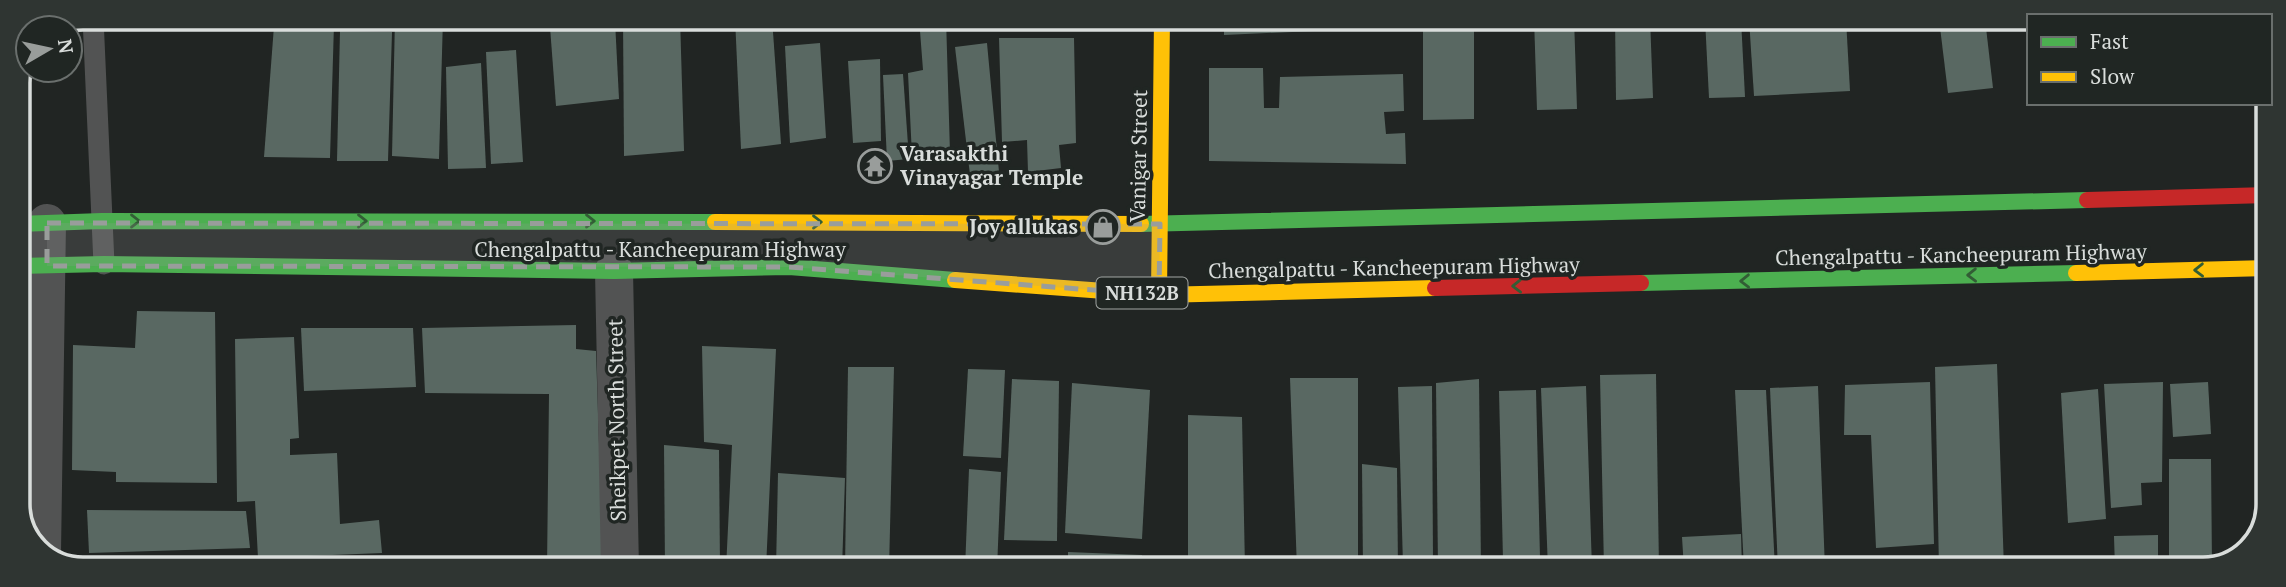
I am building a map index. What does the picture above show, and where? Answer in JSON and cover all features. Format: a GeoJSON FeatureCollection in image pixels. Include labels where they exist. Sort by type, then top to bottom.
{"type":"FeatureCollection","features":[{"type":"Feature","properties":{"kind":"main road","name":"Vanigar Street"},"geometry":{"type":"LineString","coordinates":[[1159,295],[1162,30]]}},
{"type":"Feature","properties":{"kind":"main road"},"geometry":{"type":"LineString","coordinates":[[32,224],[102,221],[1160,224],[2256,195]]}},
{"type":"Feature","properties":{"kind":"main road","name":"Chengalpattu - Kancheepuram Highway"},"geometry":{"type":"LineString","coordinates":[[32,266],[104,264],[614,271],[789,267],[1159,295],[2256,268]]}},
{"type":"Feature","properties":{"kind":"street"},"geometry":{"type":"LineString","coordinates":[[32,224],[41,537]]}},
{"type":"Feature","properties":{"kind":"street","name":"Sheikpet North Street"},"geometry":{"type":"LineString","coordinates":[[614,271],[620,557]]}},
{"type":"Feature","properties":{"kind":"lane"},"geometry":{"type":"LineString","coordinates":[[94,30],[104,264]]}},
{"type":"Feature","properties":{"kind":"highlighted area"},"geometry":{"type":"Polygon","coordinates":[[[47,223],[1160,224],[1159,295],[789,267],[47,266],[47,223]]]}},
{"type":"Feature","properties":{"kind":"building"},"geometry":{"type":"Polygon","coordinates":[[[274,30],[334,30],[330,158],[264,157],[274,30]]]}},
{"type":"Feature","properties":{"kind":"building"},"geometry":{"type":"Polygon","coordinates":[[[395,30],[443,30],[439,159],[392,156],[395,30]]]}},
{"type":"Feature","properties":{"kind":"building"},"geometry":{"type":"Polygon","coordinates":[[[550,30],[615,30],[619,99],[556,106],[550,30]]]}},
{"type":"Feature","properties":{"kind":"building"},"geometry":{"type":"Polygon","coordinates":[[[623,30],[680,30],[684,151],[624,156],[623,30]]]}},
{"type":"Feature","properties":{"kind":"building"},"geometry":{"type":"Polygon","coordinates":[[[736,30],[773,30],[781,144],[741,149],[736,30]]]}},
{"type":"Feature","properties":{"kind":"building"},"geometry":{"type":"Polygon","coordinates":[[[920,30],[946,30],[950,153],[912,156],[908,73],[923,70],[920,30]]]}},
{"type":"Feature","properties":{"kind":"building"},"geometry":{"type":"Polygon","coordinates":[[[1224,30],[1337,30],[1224,35],[1224,30]]]}},
{"type":"Feature","properties":{"kind":"building"},"geometry":{"type":"Polygon","coordinates":[[[1423,30],[1474,30],[1474,119],[1423,120],[1423,30]]]}},
{"type":"Feature","properties":{"kind":"building"},"geometry":{"type":"Polygon","coordinates":[[[1534,30],[1574,30],[1577,109],[1537,110],[1534,30]]]}},
{"type":"Feature","properties":{"kind":"building"},"geometry":{"type":"Polygon","coordinates":[[[1615,30],[1650,30],[1653,98],[1616,100],[1615,30]]]}},
{"type":"Feature","properties":{"kind":"building"},"geometry":{"type":"Polygon","coordinates":[[[1706,30],[1742,30],[1745,97],[1709,98],[1706,30]]]}},
{"type":"Feature","properties":{"kind":"building"},"geometry":{"type":"Polygon","coordinates":[[[1750,30],[1847,30],[1850,91],[1754,96],[1750,30]]]}},
{"type":"Feature","properties":{"kind":"building"},"geometry":{"type":"Polygon","coordinates":[[[1940,30],[1986,30],[1993,88],[1948,93],[1940,30]]]}},
{"type":"Feature","properties":{"kind":"building"},"geometry":{"type":"Polygon","coordinates":[[[340,31],[392,32],[388,161],[337,161],[340,31]]]}},
{"type":"Feature","properties":{"kind":"building"},"geometry":{"type":"Polygon","coordinates":[[[999,38],[1074,38],[1076,143],[1059,145],[1061,168],[1028,172],[1027,140],[1002,142],[999,38]]]}},
{"type":"Feature","properties":{"kind":"building"},"geometry":{"type":"Polygon","coordinates":[[[820,43],[826,138],[790,143],[785,46],[820,43]]]}},
{"type":"Feature","properties":{"kind":"building"},"geometry":{"type":"Polygon","coordinates":[[[987,43],[999,172],[970,175],[955,47],[987,43]]]}},
{"type":"Feature","properties":{"kind":"building"},"geometry":{"type":"Polygon","coordinates":[[[516,50],[523,162],[491,164],[486,52],[516,50]]]}},
{"type":"Feature","properties":{"kind":"building"},"geometry":{"type":"Polygon","coordinates":[[[880,59],[881,141],[853,143],[848,61],[880,59]]]}},
{"type":"Feature","properties":{"kind":"building"},"geometry":{"type":"Polygon","coordinates":[[[481,63],[486,168],[448,169],[446,67],[481,63]]]}},
{"type":"Feature","properties":{"kind":"building"},"geometry":{"type":"Polygon","coordinates":[[[1209,68],[1263,68],[1264,108],[1279,108],[1280,77],[1403,74],[1404,111],[1384,112],[1386,134],[1405,133],[1406,164],[1209,161],[1209,68]]]}},
{"type":"Feature","properties":{"kind":"building"},"geometry":{"type":"Polygon","coordinates":[[[903,74],[909,159],[887,161],[883,75],[903,74]]]}},
{"type":"Feature","properties":{"kind":"building"},"geometry":{"type":"Polygon","coordinates":[[[137,311],[215,312],[217,483],[116,482],[116,472],[72,470],[73,345],[135,348],[137,311]]]}},
{"type":"Feature","properties":{"kind":"building"},"geometry":{"type":"Polygon","coordinates":[[[576,325],[576,349],[596,351],[603,557],[547,557],[549,394],[425,393],[422,328],[576,325]]]}},
{"type":"Feature","properties":{"kind":"building"},"geometry":{"type":"Polygon","coordinates":[[[301,328],[413,328],[416,387],[304,391],[301,328]]]}},
{"type":"Feature","properties":{"kind":"building"},"geometry":{"type":"Polygon","coordinates":[[[294,337],[299,438],[290,439],[290,455],[337,453],[340,524],[379,520],[382,553],[258,557],[255,501],[237,502],[235,339],[294,337]]]}},
{"type":"Feature","properties":{"kind":"building"},"geometry":{"type":"Polygon","coordinates":[[[702,346],[776,349],[767,557],[727,557],[732,445],[704,442],[702,346]]]}},
{"type":"Feature","properties":{"kind":"building"},"geometry":{"type":"Polygon","coordinates":[[[1997,364],[2004,557],[1939,557],[1935,367],[1997,364]]]}},
{"type":"Feature","properties":{"kind":"building"},"geometry":{"type":"Polygon","coordinates":[[[848,367],[894,367],[889,557],[845,557],[848,367]]]}},
{"type":"Feature","properties":{"kind":"building"},"geometry":{"type":"Polygon","coordinates":[[[968,369],[1005,370],[1001,458],[963,456],[968,369]]]}},
{"type":"Feature","properties":{"kind":"building"},"geometry":{"type":"Polygon","coordinates":[[[1656,374],[1659,557],[1604,557],[1600,375],[1656,374]]]}},
{"type":"Feature","properties":{"kind":"building"},"geometry":{"type":"Polygon","coordinates":[[[1290,378],[1358,378],[1358,557],[1297,557],[1290,378]]]}},
{"type":"Feature","properties":{"kind":"building"},"geometry":{"type":"Polygon","coordinates":[[[1012,379],[1059,381],[1057,541],[1004,540],[1012,379]]]}},
{"type":"Feature","properties":{"kind":"building"},"geometry":{"type":"Polygon","coordinates":[[[1479,379],[1481,557],[1438,557],[1436,383],[1479,379]]]}},
{"type":"Feature","properties":{"kind":"building"},"geometry":{"type":"Polygon","coordinates":[[[1930,382],[1934,544],[1876,548],[1871,435],[1844,435],[1845,385],[1930,382]]]}},
{"type":"Feature","properties":{"kind":"building"},"geometry":{"type":"Polygon","coordinates":[[[2163,382],[2162,482],[2141,483],[2142,505],[2111,508],[2104,384],[2163,382]]]}},
{"type":"Feature","properties":{"kind":"building"},"geometry":{"type":"Polygon","coordinates":[[[2208,382],[2211,434],[2173,437],[2170,384],[2208,382]]]}},
{"type":"Feature","properties":{"kind":"building"},"geometry":{"type":"Polygon","coordinates":[[[1072,383],[1150,390],[1142,539],[1065,533],[1072,383]]]}},
{"type":"Feature","properties":{"kind":"building"},"geometry":{"type":"Polygon","coordinates":[[[1432,386],[1433,557],[1403,557],[1398,387],[1432,386]]]}},
{"type":"Feature","properties":{"kind":"building"},"geometry":{"type":"Polygon","coordinates":[[[1586,386],[1592,557],[1548,557],[1541,388],[1586,386]]]}},
{"type":"Feature","properties":{"kind":"building"},"geometry":{"type":"Polygon","coordinates":[[[1818,386],[1825,557],[1777,557],[1770,388],[1818,386]]]}},
{"type":"Feature","properties":{"kind":"building"},"geometry":{"type":"Polygon","coordinates":[[[2098,389],[2106,519],[2068,523],[2061,393],[2098,389]]]}},
{"type":"Feature","properties":{"kind":"building"},"geometry":{"type":"Polygon","coordinates":[[[1536,390],[1540,557],[1503,557],[1499,391],[1536,390]]]}},
{"type":"Feature","properties":{"kind":"building"},"geometry":{"type":"Polygon","coordinates":[[[1735,390],[1766,390],[1774,557],[1743,557],[1735,390]]]}},
{"type":"Feature","properties":{"kind":"building"},"geometry":{"type":"Polygon","coordinates":[[[1188,415],[1242,417],[1245,557],[1188,557],[1188,415]]]}},
{"type":"Feature","properties":{"kind":"building"},"geometry":{"type":"Polygon","coordinates":[[[664,445],[719,450],[720,557],[665,557],[664,445]]]}},
{"type":"Feature","properties":{"kind":"building"},"geometry":{"type":"Polygon","coordinates":[[[2169,459],[2211,459],[2212,556],[2169,557],[2169,459]]]}},
{"type":"Feature","properties":{"kind":"building"},"geometry":{"type":"Polygon","coordinates":[[[1362,464],[1397,468],[1398,557],[1363,557],[1362,464]]]}},
{"type":"Feature","properties":{"kind":"building"},"geometry":{"type":"Polygon","coordinates":[[[969,469],[1001,472],[997,557],[965,557],[969,469]]]}},
{"type":"Feature","properties":{"kind":"building"},"geometry":{"type":"Polygon","coordinates":[[[778,473],[845,478],[842,557],[776,557],[778,473]]]}},
{"type":"Feature","properties":{"kind":"building"},"geometry":{"type":"Polygon","coordinates":[[[87,510],[246,511],[250,548],[89,553],[87,510]]]}},
{"type":"Feature","properties":{"kind":"building"},"geometry":{"type":"Polygon","coordinates":[[[1741,534],[1742,557],[1683,557],[1682,537],[1741,534]]]}},
{"type":"Feature","properties":{"kind":"building"},"geometry":{"type":"Polygon","coordinates":[[[2158,535],[2158,557],[2115,557],[2114,536],[2158,535]]]}},
{"type":"Feature","properties":{"kind":"building"},"geometry":{"type":"Polygon","coordinates":[[[1068,552],[1142,555],[1142,557],[1068,557],[1068,552]]]}},
{"type":"Feature","properties":{"kind":"traffic: fast"},"geometry":{"type":"LineString","coordinates":[[1141,224],[2087,200]]}},
{"type":"Feature","properties":{"kind":"traffic: fast"},"geometry":{"type":"LineString","coordinates":[[30,224],[102,221],[715,222]]}},
{"type":"Feature","properties":{"kind":"traffic: fast"},"geometry":{"type":"LineString","coordinates":[[30,266],[104,264],[614,271],[789,267],[955,280]]}},
{"type":"Feature","properties":{"kind":"traffic: fast"},"geometry":{"type":"LineString","coordinates":[[1641,283],[2076,273]]}},
{"type":"Feature","properties":{"kind":"traffic: slow"},"geometry":{"type":"LineString","coordinates":[[1159,295],[1162,30]]}},
{"type":"Feature","properties":{"kind":"traffic: slow"},"geometry":{"type":"LineString","coordinates":[[715,222],[1141,224]]}},
{"type":"Feature","properties":{"kind":"traffic: slow"},"geometry":{"type":"LineString","coordinates":[[2076,273],[2256,268]]}},
{"type":"Feature","properties":{"kind":"traffic: slow"},"geometry":{"type":"LineString","coordinates":[[955,280],[1159,295],[1435,288]]}},
{"type":"Feature","properties":{"kind":"traffic: jam"},"geometry":{"type":"LineString","coordinates":[[2087,200],[2256,195]]}},
{"type":"Feature","properties":{"kind":"traffic: jam"},"geometry":{"type":"LineString","coordinates":[[1435,288],[1641,283]]}},
{"type":"Feature","properties":{"kind":"place","name":"Varasakthi Vinayagar Temple"},"geometry":{"type":"Point","coordinates":[875,166]}},
{"type":"Feature","properties":{"kind":"place","name":"Joy allukas"},"geometry":{"type":"Point","coordinates":[1103,227]}}]}
